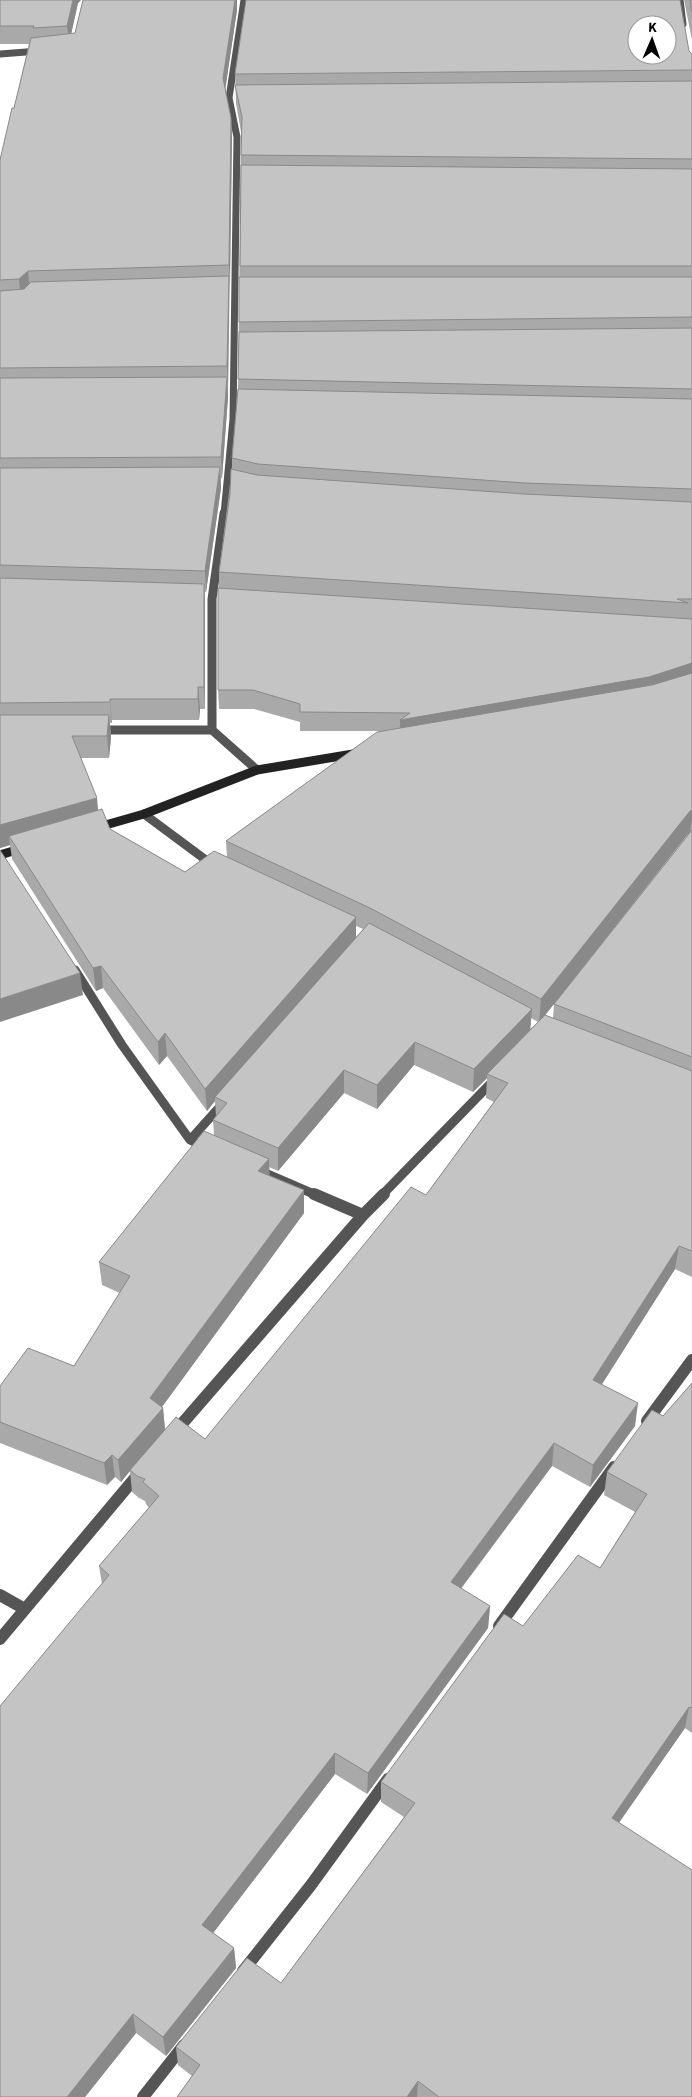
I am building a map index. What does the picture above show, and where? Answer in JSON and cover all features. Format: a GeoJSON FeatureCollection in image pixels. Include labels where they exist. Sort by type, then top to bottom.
{"type":"FeatureCollection","features":[{"type":"Feature","properties":{"kind":"street"},"geometry":{"type":"LineString","coordinates":[[234,5],[244,3],[254,5]]}},
{"type":"Feature","properties":{"kind":"street"},"geometry":{"type":"LineString","coordinates":[[212,730],[212,599],[232,484],[237,137],[229,98],[244,3]]}},
{"type":"Feature","properties":{"kind":"street"},"geometry":{"type":"LineString","coordinates":[[671,5],[680,3],[685,35]]}},
{"type":"Feature","properties":{"kind":"street"},"geometry":{"type":"LineString","coordinates":[[0,54],[46,51]]}},
{"type":"Feature","properties":{"kind":"street"},"geometry":{"type":"LineString","coordinates":[[229,98],[239,98]]}},
{"type":"Feature","properties":{"kind":"street"},"geometry":{"type":"LineString","coordinates":[[236,179],[246,179]]}},
{"type":"Feature","properties":{"kind":"street"},"geometry":{"type":"LineString","coordinates":[[225,291],[245,291]]}},
{"type":"Feature","properties":{"kind":"street"},"geometry":{"type":"LineString","coordinates":[[233,347],[243,347]]}},
{"type":"Feature","properties":{"kind":"street"},"geometry":{"type":"LineString","coordinates":[[224,392],[234,392]]}},
{"type":"Feature","properties":{"kind":"street"},"geometry":{"type":"LineString","coordinates":[[234,404],[244,404]]}},
{"type":"Feature","properties":{"kind":"street"},"geometry":{"type":"LineString","coordinates":[[218,483],[232,484]]}},
{"type":"Feature","properties":{"kind":"street"},"geometry":{"type":"LineString","coordinates":[[202,599],[222,600]]}},
{"type":"Feature","properties":{"kind":"street"},"geometry":{"type":"LineString","coordinates":[[87,730],[212,730],[257,770]]}},
{"type":"Feature","properties":{"kind":"street"},"geometry":{"type":"LineString","coordinates":[[87,830],[144,814],[257,770],[365,752]]}},
{"type":"Feature","properties":{"kind":"street"},"geometry":{"type":"LineString","coordinates":[[144,814],[210,864],[228,872]]}},
{"type":"Feature","properties":{"kind":"street"},"geometry":{"type":"LineString","coordinates":[[3,857],[30,846]]}},
{"type":"Feature","properties":{"kind":"street"},"geometry":{"type":"LineString","coordinates":[[70,962],[122,1046],[190,1140],[217,1152]]}},
{"type":"Feature","properties":{"kind":"street"},"geometry":{"type":"LineString","coordinates":[[166,1442],[362,1215],[500,1073]]}},
{"type":"Feature","properties":{"kind":"street"},"geometry":{"type":"LineString","coordinates":[[190,1140],[229,1096]]}},
{"type":"Feature","properties":{"kind":"street"},"geometry":{"type":"LineString","coordinates":[[244,1164],[362,1215]]}},
{"type":"Feature","properties":{"kind":"street"},"geometry":{"type":"LineString","coordinates":[[639,1432],[692,1360]]}},
{"type":"Feature","properties":{"kind":"street"},"geometry":{"type":"LineString","coordinates":[[493,1634],[622,1457]]}},
{"type":"Feature","properties":{"kind":"street"},"geometry":{"type":"LineString","coordinates":[[0,1638],[23,1608],[146,1465]]}},
{"type":"Feature","properties":{"kind":"street"},"geometry":{"type":"LineString","coordinates":[[0,1595],[23,1608]]}},
{"type":"Feature","properties":{"kind":"street"},"geometry":{"type":"LineString","coordinates":[[233,1984],[311,1885],[393,1772]]}},
{"type":"Feature","properties":{"kind":"street"},"geometry":{"type":"LineString","coordinates":[[143,2097],[191,2036]]}},
{"type":"Feature","properties":{"kind":"building"},"geometry":{"type":"Polygon","coordinates":[[[0,0],[73,0],[67,26],[33,28],[34,26],[0,26],[0,0]]]}},
{"type":"Feature","properties":{"kind":"building"},"geometry":{"type":"Polygon","coordinates":[[[83,0],[235,0],[223,78],[231,118],[229,265],[28,271],[19,279],[0,280],[0,160],[31,38],[75,33],[83,0]]]}},
{"type":"Feature","properties":{"kind":"building"},"geometry":{"type":"Polygon","coordinates":[[[246,0],[680,0],[689,51],[692,54],[692,70],[235,74],[246,0]]]}},
{"type":"Feature","properties":{"kind":"building"},"geometry":{"type":"Polygon","coordinates":[[[692,81],[692,159],[241,155],[242,117],[235,85],[692,81]]]}},
{"type":"Feature","properties":{"kind":"building"},"geometry":{"type":"Polygon","coordinates":[[[241,165],[692,169],[692,266],[240,266],[241,165]]]}},
{"type":"Feature","properties":{"kind":"building"},"geometry":{"type":"Polygon","coordinates":[[[229,276],[227,366],[0,368],[0,291],[24,289],[31,282],[229,276]]]}},
{"type":"Feature","properties":{"kind":"building"},"geometry":{"type":"Polygon","coordinates":[[[239,277],[692,277],[692,317],[239,322],[239,277]]]}},
{"type":"Feature","properties":{"kind":"building"},"geometry":{"type":"Polygon","coordinates":[[[692,328],[692,389],[238,379],[239,332],[692,328]]]}},
{"type":"Feature","properties":{"kind":"building"},"geometry":{"type":"Polygon","coordinates":[[[227,377],[221,457],[0,458],[0,378],[227,377]]]}},
{"type":"Feature","properties":{"kind":"building"},"geometry":{"type":"Polygon","coordinates":[[[238,389],[692,399],[692,489],[525,483],[258,464],[232,458],[238,389]]]}},
{"type":"Feature","properties":{"kind":"building"},"geometry":{"type":"Polygon","coordinates":[[[220,467],[205,571],[0,565],[0,468],[220,467]]]}},
{"type":"Feature","properties":{"kind":"building"},"geometry":{"type":"Polygon","coordinates":[[[231,469],[257,475],[524,494],[692,502],[692,599],[677,599],[688,603],[219,572],[230,494],[231,469]]]}},
{"type":"Feature","properties":{"kind":"building"},"geometry":{"type":"Polygon","coordinates":[[[0,578],[204,584],[204,687],[198,687],[198,699],[110,699],[110,702],[0,703],[0,578]]]}},
{"type":"Feature","properties":{"kind":"building"},"geometry":{"type":"Polygon","coordinates":[[[218,588],[692,619],[692,663],[649,677],[400,720],[410,713],[300,712],[300,704],[253,690],[218,690],[218,588]]]}},
{"type":"Feature","properties":{"kind":"building"},"geometry":{"type":"Polygon","coordinates":[[[692,673],[692,810],[541,999],[370,908],[226,841],[377,732],[652,685],[692,673]]]}},
{"type":"Feature","properties":{"kind":"building"},"geometry":{"type":"Polygon","coordinates":[[[0,715],[109,715],[107,736],[72,736],[97,798],[0,825],[0,715]]]}},
{"type":"Feature","properties":{"kind":"building"},"geometry":{"type":"Polygon","coordinates":[[[102,809],[110,829],[185,872],[214,851],[356,917],[205,1089],[165,1033],[158,1042],[101,966],[93,968],[9,836],[102,809]]]}},
{"type":"Feature","properties":{"kind":"building"},"geometry":{"type":"Polygon","coordinates":[[[692,830],[692,1057],[554,1004],[692,830]]]}},
{"type":"Feature","properties":{"kind":"building"},"geometry":{"type":"Polygon","coordinates":[[[0,850],[80,973],[0,999],[0,850]]]}},
{"type":"Feature","properties":{"kind":"building"},"geometry":{"type":"Polygon","coordinates":[[[369,923],[532,1009],[474,1069],[415,1042],[377,1085],[344,1070],[278,1148],[213,1120],[227,1103],[215,1097],[369,923]]]}},
{"type":"Feature","properties":{"kind":"building"},"geometry":{"type":"Polygon","coordinates":[[[545,1015],[692,1071],[692,1251],[679,1246],[593,1380],[638,1403],[593,1465],[554,1443],[451,1582],[490,1606],[368,1773],[335,1753],[202,1925],[234,1948],[163,2037],[133,2014],[67,2097],[0,2097],[0,1706],[109,1575],[99,1566],[159,1496],[143,1482],[145,1479],[137,1476],[130,1470],[176,1417],[205,1439],[411,1187],[426,1195],[508,1083],[487,1074],[545,1015]]]}},
{"type":"Feature","properties":{"kind":"building"},"geometry":{"type":"Polygon","coordinates":[[[204,1131],[269,1159],[258,1171],[304,1190],[150,1398],[163,1408],[118,1460],[112,1455],[104,1463],[0,1422],[0,1386],[28,1348],[74,1366],[130,1276],[99,1262],[204,1131]]]}},
{"type":"Feature","properties":{"kind":"building"},"geometry":{"type":"Polygon","coordinates":[[[692,1383],[692,1708],[689,1707],[612,1818],[692,1870],[692,2097],[439,2097],[418,2081],[407,2097],[177,2097],[200,2065],[176,2047],[247,1958],[281,1983],[415,1803],[381,1782],[504,1614],[523,1626],[578,1555],[600,1568],[647,1494],[607,1472],[652,1410],[663,1416],[692,1383]]]}}]}
